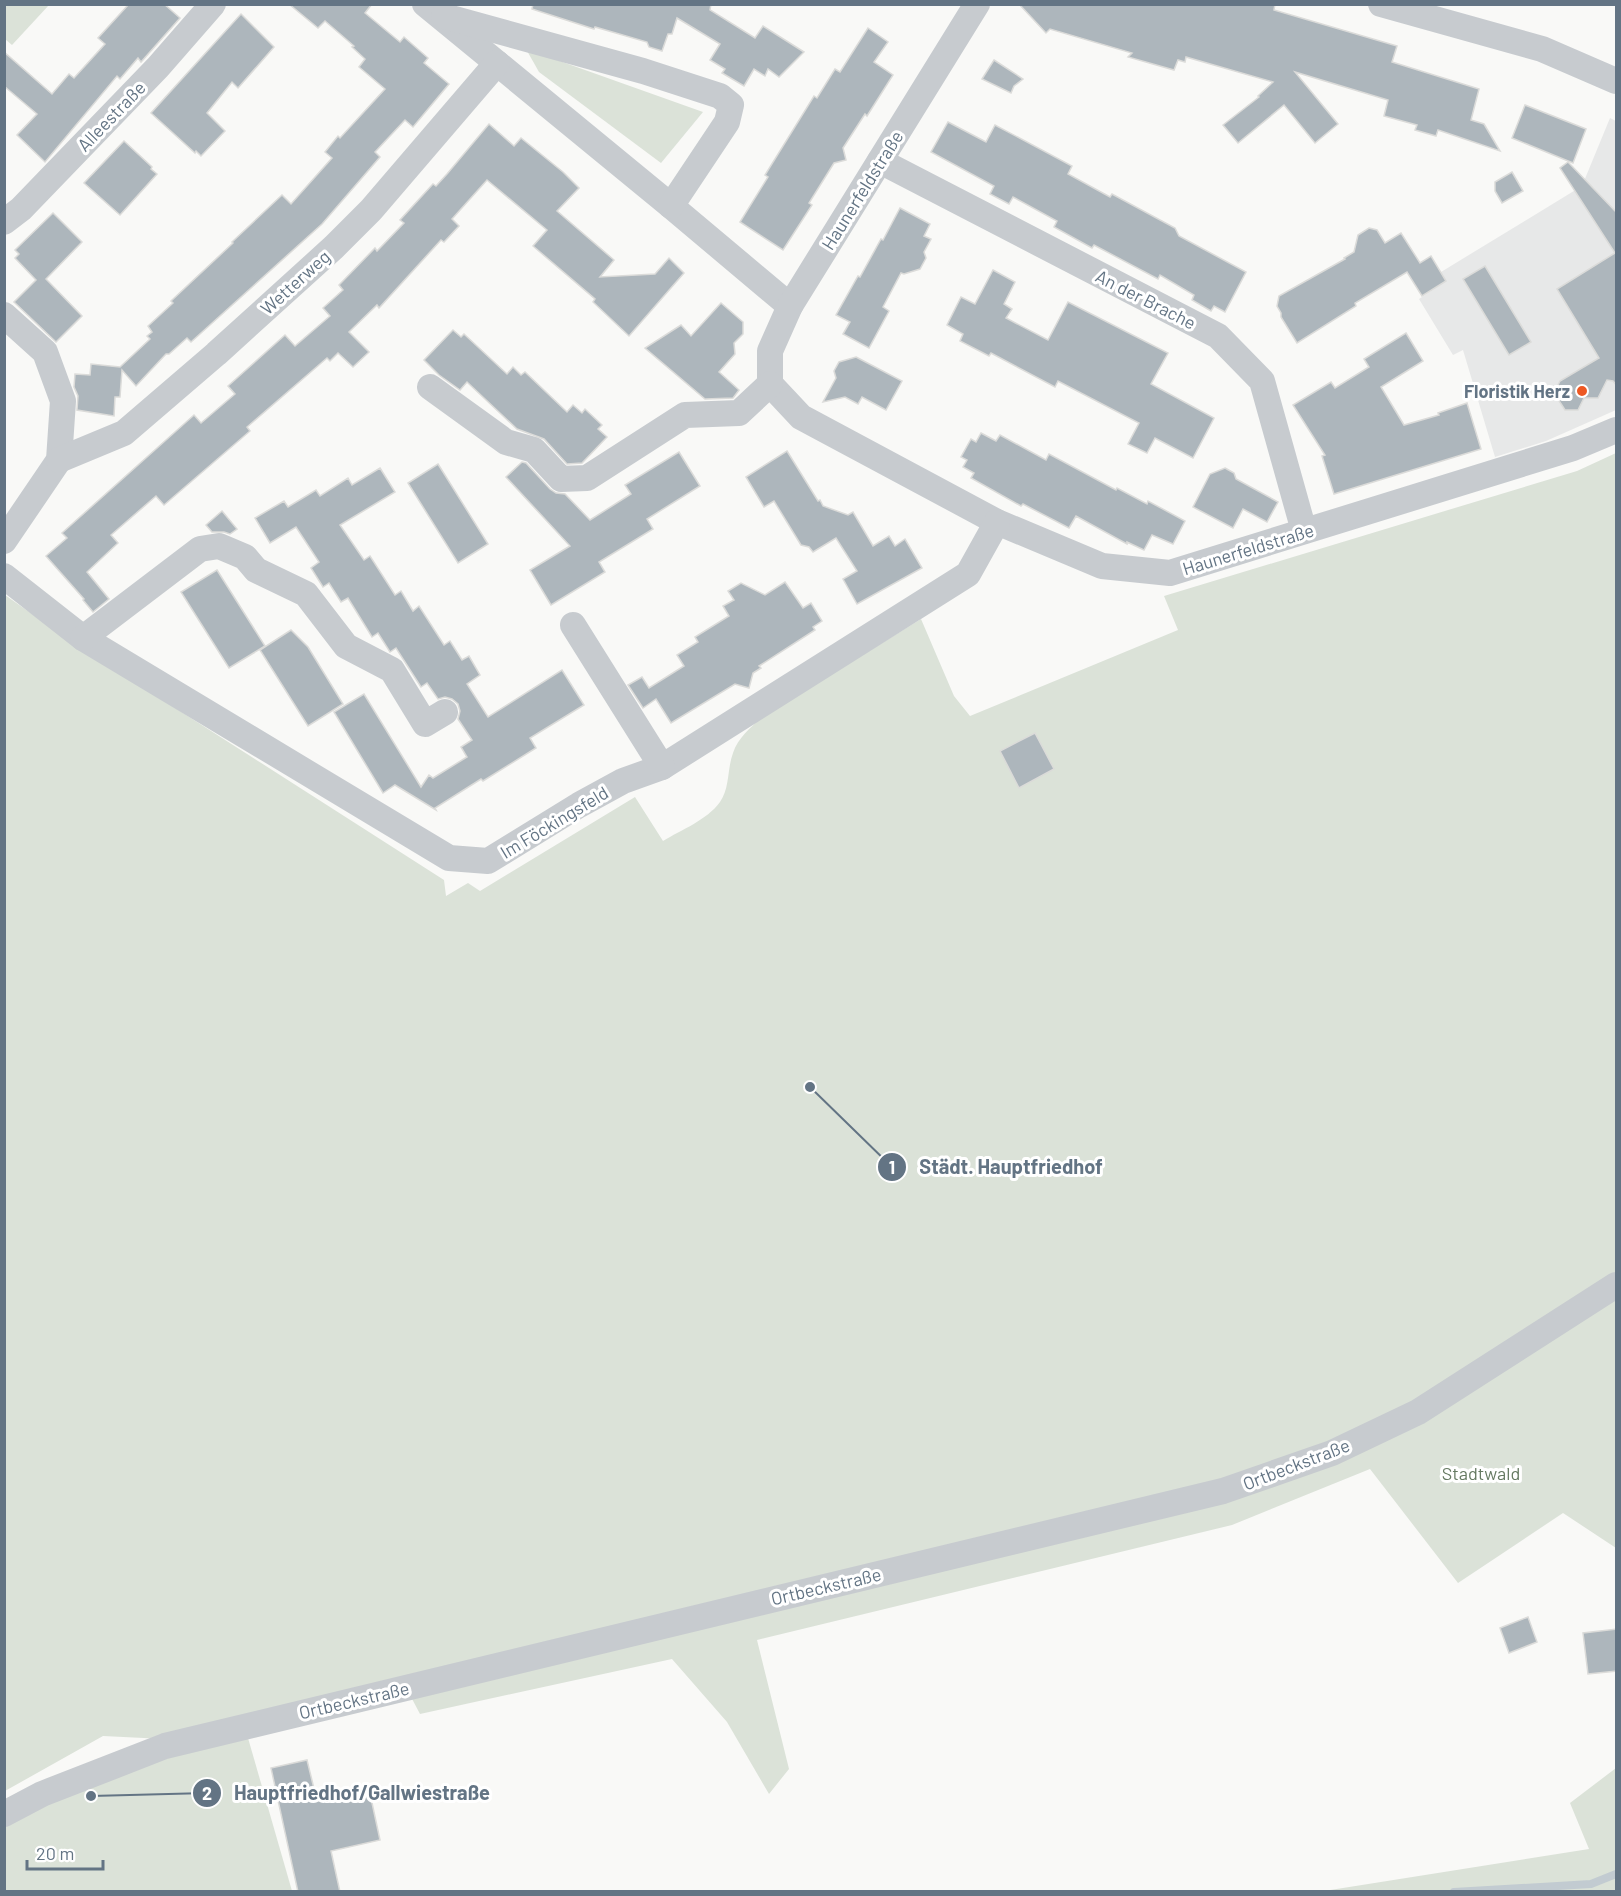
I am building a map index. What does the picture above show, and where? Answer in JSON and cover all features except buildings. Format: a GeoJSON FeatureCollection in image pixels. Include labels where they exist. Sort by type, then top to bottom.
{"type":"FeatureCollection","features":[{"type":"Feature","properties":{"kind":"street","name":"Alleestraße"},"geometry":{"type":"LineString","coordinates":[[10,208],[158,68],[213,4]]}},
{"type":"Feature","properties":{"kind":"street","name":"Haunerfeldstraße"},"geometry":{"type":"LineString","coordinates":[[977,4],[790,306],[770,351],[770,384],[801,417],[997,522],[1102,566],[1170,573],[1574,448],[1617,430]]}},
{"type":"Feature","properties":{"kind":"street"},"geometry":{"type":"LineString","coordinates":[[1381,4],[1542,49],[1617,81]]}},
{"type":"Feature","properties":{"kind":"street"},"geometry":{"type":"LineString","coordinates":[[430,9],[790,306]]}},
{"type":"Feature","properties":{"kind":"street"},"geometry":{"type":"LineString","coordinates":[[430,9],[643,71],[720,96],[731,105],[727,122],[671,206]]}},
{"type":"Feature","properties":{"kind":"street","name":"Wetterweg"},"geometry":{"type":"LineString","coordinates":[[59,460],[124,433],[216,354],[371,210],[496,63]]}},
{"type":"Feature","properties":{"kind":"street","name":"An der Brache"},"geometry":{"type":"LineString","coordinates":[[880,161],[1218,336],[1262,381],[1304,531]]}},
{"type":"Feature","properties":{"kind":"street"},"geometry":{"type":"LineString","coordinates":[[4,315],[45,352],[63,401],[59,460],[4,541]]}},
{"type":"Feature","properties":{"kind":"street"},"geometry":{"type":"LineString","coordinates":[[430,387],[506,442],[534,450],[561,479],[587,478],[685,415],[739,413],[770,384]]}},
{"type":"Feature","properties":{"kind":"street","name":"Im Föckingsfeld"},"geometry":{"type":"LineString","coordinates":[[4,576],[83,638],[449,858],[488,861],[623,781],[662,767],[968,574],[997,522]]}},
{"type":"Feature","properties":{"kind":"street"},"geometry":{"type":"LineString","coordinates":[[83,638],[200,549],[219,546],[245,557],[255,570],[306,594],[346,646],[392,670],[425,724],[446,712]]}},
{"type":"Feature","properties":{"kind":"street"},"geometry":{"type":"LineString","coordinates":[[573,625],[662,767]]}},
{"type":"Feature","properties":{"kind":"street","name":"Ortbeckstraße"},"geometry":{"type":"LineString","coordinates":[[4,1814],[42,1794],[165,1746],[1223,1491],[1332,1453],[1418,1412],[1617,1285]]}},
{"type":"Feature","properties":{"kind":"shaded area"},"geometry":{"type":"Polygon","coordinates":[[[1610,118],[1616,121],[1616,410],[1546,441],[1495,457],[1463,350],[1453,355],[1419,299],[1446,281],[1441,272],[1582,186],[1610,118]]]}},
{"type":"Feature","properties":{"kind":"green space"},"geometry":{"type":"Polygon","coordinates":[[[4,5],[49,5],[12,45],[5,39],[4,5]]]}},
{"type":"Feature","properties":{"kind":"green space"},"geometry":{"type":"Polygon","coordinates":[[[526,49],[703,112],[661,163],[539,72],[526,49]]]}},
{"type":"Feature","properties":{"kind":"green space","name":"Stadtwald"},"geometry":{"type":"Polygon","coordinates":[[[1616,453],[1616,1548],[1563,1513],[1458,1583],[1370,1469],[1232,1525],[757,1640],[789,1769],[769,1794],[727,1722],[672,1659],[420,1714],[410,1695],[164,1739],[103,1736],[5,1791],[5,595],[69,640],[444,880],[446,896],[468,883],[480,891],[635,797],[663,841],[693,824],[720,802],[725,791],[735,748],[762,717],[921,619],[954,696],[970,716],[1178,630],[1164,596],[1577,471],[1616,453]]]}},
{"type":"Feature","properties":{"kind":"green space"},"geometry":{"type":"Polygon","coordinates":[[[246,1731],[292,1891],[5,1892],[5,1814],[246,1731]]]}},
{"type":"Feature","properties":{"kind":"green space"},"geometry":{"type":"Polygon","coordinates":[[[1616,1768],[1616,1891],[1324,1891],[1589,1849],[1570,1803],[1616,1768]]]}},
{"type":"Feature","properties":{"kind":"waterway"},"geometry":{"type":"LineString","coordinates":[[1454,1892],[1591,1884],[1616,1874]]}},
{"type":"Feature","properties":{"kind":"place","name":"Floristik Herz"},"geometry":{"type":"Point","coordinates":[1582,391]}},
{"type":"Feature","properties":{"kind":"place","name":"Städt. Hauptfriedhof"},"geometry":{"type":"Point","coordinates":[810,1087]}},
{"type":"Feature","properties":{"kind":"place","name":"Hauptfriedhof/Gallwiestraße"},"geometry":{"type":"Point","coordinates":[91,1796]}}]}
